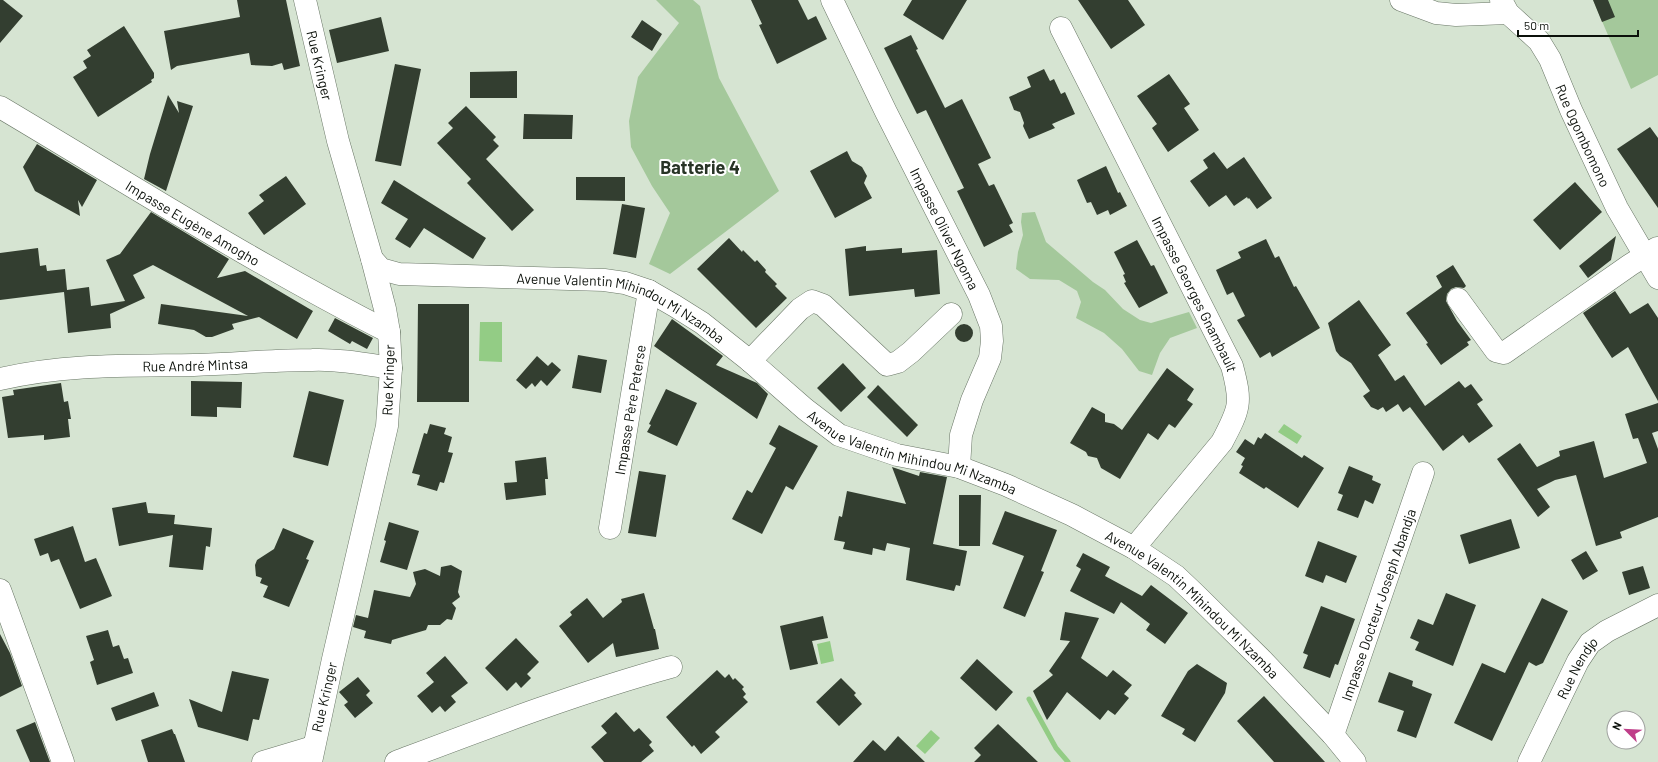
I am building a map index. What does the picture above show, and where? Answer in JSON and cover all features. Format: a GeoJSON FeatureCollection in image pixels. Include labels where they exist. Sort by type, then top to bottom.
{"type":"FeatureCollection","features":[{"type":"Feature","properties":{"kind":"street","name":"Rue Kringer"},"geometry":{"type":"LineString","coordinates":[[305,0],[338,141],[385,309],[389,332],[391,368],[386,426],[312,755]]}},
{"type":"Feature","properties":{"kind":"street","name":"Impasse Oliver Ngoma"},"geometry":{"type":"LineString","coordinates":[[832,0],[886,112],[979,295],[991,326],[992,341],[990,358],[972,400],[960,435],[958,467]]}},
{"type":"Feature","properties":{"kind":"street"},"geometry":{"type":"LineString","coordinates":[[1400,0],[1436,13],[1456,15],[1504,6]]}},
{"type":"Feature","properties":{"kind":"street","name":"Rue Ogombomono"},"geometry":{"type":"LineString","coordinates":[[1504,6],[1539,42],[1548,54],[1571,110],[1625,222],[1652,251],[1658,278]]}},
{"type":"Feature","properties":{"kind":"street","name":"Impasse Georges Gnambault"},"geometry":{"type":"LineString","coordinates":[[1061,28],[1232,366],[1238,388],[1239,404],[1222,442],[1134,548]]}},
{"type":"Feature","properties":{"kind":"street","name":"Impasse Eugène Amogho"},"geometry":{"type":"LineString","coordinates":[[0,107],[239,249],[346,310],[389,332]]}},
{"type":"Feature","properties":{"kind":"street"},"geometry":{"type":"LineString","coordinates":[[1458,299],[1496,351],[1504,353],[1652,251]]}},
{"type":"Feature","properties":{"kind":"street","name":"Avenue Valentin Mihindou Mi Nzamba"},"geometry":{"type":"LineString","coordinates":[[372,259],[377,265],[386,271],[411,275],[604,280],[625,283],[649,291],[702,323],[750,361],[805,409],[840,435],[897,455],[958,467],[1006,485],[1072,515],[1134,548],[1176,576],[1261,659],[1332,735],[1355,762]]}},
{"type":"Feature","properties":{"kind":"street"},"geometry":{"type":"LineString","coordinates":[[385,309],[393,294],[411,275]]}},
{"type":"Feature","properties":{"kind":"street","name":"Impasse Père Peterse"},"geometry":{"type":"LineString","coordinates":[[610,528],[649,291]]}},
{"type":"Feature","properties":{"kind":"street"},"geometry":{"type":"LineString","coordinates":[[750,361],[800,309],[812,301],[824,305],[886,365],[898,362],[911,352],[951,314]]}},
{"type":"Feature","properties":{"kind":"street","name":"Rue André Mintsa"},"geometry":{"type":"LineString","coordinates":[[0,378],[23,373],[69,367],[114,365],[194,365],[313,360],[391,368]]}},
{"type":"Feature","properties":{"kind":"street","name":"Impasse Docteur Joseph Abandja"},"geometry":{"type":"LineString","coordinates":[[1332,735],[1423,473]]}},
{"type":"Feature","properties":{"kind":"street"},"geometry":{"type":"LineString","coordinates":[[0,590],[63,762]]}},
{"type":"Feature","properties":{"kind":"street","name":"Rue Nendjo"},"geometry":{"type":"LineString","coordinates":[[1529,762],[1578,661],[1590,643],[1607,631],[1658,604]]}},
{"type":"Feature","properties":{"kind":"street"},"geometry":{"type":"LineString","coordinates":[[396,762],[578,695],[622,680],[671,667]]}},
{"type":"Feature","properties":{"kind":"street"},"geometry":{"type":"LineString","coordinates":[[263,762],[312,755]]}},
{"type":"Feature","properties":{"kind":"shaded area"},"geometry":{"type":"Polygon","coordinates":[[[656,0],[693,0],[700,6],[719,78],[779,191],[670,274],[649,264],[670,213],[652,186],[631,147],[629,121],[638,77],[679,23],[656,0]]]}},
{"type":"Feature","properties":{"kind":"shaded area"},"geometry":{"type":"Polygon","coordinates":[[[1593,0],[1658,0],[1658,75],[1631,89],[1593,0]]]}},
{"type":"Feature","properties":{"kind":"shaded area"},"geometry":{"type":"Polygon","coordinates":[[[1035,212],[1046,242],[1093,282],[1105,290],[1123,309],[1140,320],[1151,323],[1189,312],[1197,328],[1170,338],[1160,353],[1152,375],[1139,371],[1122,349],[1104,333],[1076,318],[1081,302],[1077,291],[1059,280],[1030,279],[1016,269],[1018,252],[1023,235],[1021,222],[1022,213],[1035,212]]]}},
{"type":"Feature","properties":{"kind":"shaded area"},"geometry":{"type":"Polygon","coordinates":[[[480,322],[502,322],[502,362],[479,361],[480,322]]]}},
{"type":"Feature","properties":{"kind":"shaded area"},"geometry":{"type":"Polygon","coordinates":[[[1284,424],[1302,436],[1297,444],[1278,432],[1284,424]]]}},
{"type":"Feature","properties":{"kind":"shaded area"},"geometry":{"type":"Polygon","coordinates":[[[830,641],[834,661],[821,664],[817,644],[830,641]]]}},
{"type":"Feature","properties":{"kind":"shaded area"},"geometry":{"type":"Polygon","coordinates":[[[931,730],[940,738],[925,754],[916,746],[931,730]]]}},
{"type":"Feature","properties":{"kind":"building"},"geometry":{"type":"Polygon","coordinates":[[[0,0],[3,0],[23,16],[0,43],[0,0]]]}},
{"type":"Feature","properties":{"kind":"building"},"geometry":{"type":"Polygon","coordinates":[[[237,0],[286,0],[300,66],[284,70],[282,63],[272,66],[251,65],[249,53],[177,66],[171,70],[164,31],[240,17],[237,0]]]}},
{"type":"Feature","properties":{"kind":"building"},"geometry":{"type":"Polygon","coordinates":[[[751,0],[798,0],[808,20],[816,16],[827,39],[777,64],[759,25],[762,24],[751,0]]]}},
{"type":"Feature","properties":{"kind":"building"},"geometry":{"type":"Polygon","coordinates":[[[912,0],[967,0],[943,40],[903,15],[912,0]]]}},
{"type":"Feature","properties":{"kind":"building"},"geometry":{"type":"Polygon","coordinates":[[[1078,0],[1128,0],[1145,25],[1111,49],[1078,0]]]}},
{"type":"Feature","properties":{"kind":"building"},"geometry":{"type":"Polygon","coordinates":[[[1593,0],[1608,0],[1615,17],[1602,22],[1593,0]]]}},
{"type":"Feature","properties":{"kind":"building"},"geometry":{"type":"Polygon","coordinates":[[[381,17],[389,51],[337,63],[329,30],[381,17]]]}},
{"type":"Feature","properties":{"kind":"building"},"geometry":{"type":"Polygon","coordinates":[[[642,20],[662,34],[652,51],[631,37],[642,20]]]}},
{"type":"Feature","properties":{"kind":"building"},"geometry":{"type":"Polygon","coordinates":[[[124,26],[154,73],[154,78],[151,80],[152,82],[98,117],[73,77],[87,68],[83,61],[91,56],[87,50],[124,26]]]}},
{"type":"Feature","properties":{"kind":"building"},"geometry":{"type":"Polygon","coordinates":[[[911,35],[918,49],[916,50],[945,108],[962,99],[991,158],[978,164],[989,186],[994,184],[1013,223],[1009,225],[1013,232],[984,247],[957,191],[964,188],[926,110],[917,114],[884,48],[911,35]]]}},
{"type":"Feature","properties":{"kind":"building"},"geometry":{"type":"Polygon","coordinates":[[[395,64],[421,69],[401,166],[375,161],[395,64]]]}},
{"type":"Feature","properties":{"kind":"building"},"geometry":{"type":"Polygon","coordinates":[[[1044,69],[1050,81],[1054,79],[1061,94],[1065,92],[1075,114],[1052,124],[1055,128],[1029,139],[1023,126],[1024,123],[1020,112],[1014,110],[1009,97],[1031,87],[1027,77],[1044,69]]]}},
{"type":"Feature","properties":{"kind":"building"},"geometry":{"type":"Polygon","coordinates":[[[517,71],[517,98],[470,98],[470,72],[517,71]]]}},
{"type":"Feature","properties":{"kind":"building"},"geometry":{"type":"Polygon","coordinates":[[[1169,74],[1190,104],[1184,108],[1199,130],[1168,152],[1152,128],[1157,124],[1137,96],[1169,74]]]}},
{"type":"Feature","properties":{"kind":"building"},"geometry":{"type":"Polygon","coordinates":[[[168,95],[179,113],[177,101],[193,106],[166,191],[144,179],[168,95]]]}},
{"type":"Feature","properties":{"kind":"building"},"geometry":{"type":"Polygon","coordinates":[[[466,106],[496,137],[493,140],[499,146],[486,159],[534,210],[512,231],[467,183],[471,179],[437,143],[453,128],[448,123],[466,106]]]}},
{"type":"Feature","properties":{"kind":"building"},"geometry":{"type":"Polygon","coordinates":[[[524,114],[573,115],[572,139],[523,139],[524,114]]]}},
{"type":"Feature","properties":{"kind":"building"},"geometry":{"type":"Polygon","coordinates":[[[1650,127],[1658,138],[1658,208],[1617,149],[1650,127]]]}},
{"type":"Feature","properties":{"kind":"building"},"geometry":{"type":"Polygon","coordinates":[[[37,144],[97,180],[82,207],[78,200],[80,216],[35,191],[23,167],[37,144]]]}},
{"type":"Feature","properties":{"kind":"building"},"geometry":{"type":"Polygon","coordinates":[[[847,151],[852,161],[862,167],[867,176],[864,183],[872,198],[835,218],[810,171],[847,151]]]}},
{"type":"Feature","properties":{"kind":"building"},"geometry":{"type":"Polygon","coordinates":[[[1214,152],[1227,169],[1244,157],[1272,198],[1257,209],[1247,197],[1234,206],[1226,195],[1209,207],[1190,181],[1208,168],[1203,160],[1214,152]]]}},
{"type":"Feature","properties":{"kind":"building"},"geometry":{"type":"Polygon","coordinates":[[[1106,166],[1118,193],[1120,192],[1127,206],[1110,215],[1108,210],[1097,215],[1091,202],[1087,203],[1077,180],[1106,166]]]}},
{"type":"Feature","properties":{"kind":"building"},"geometry":{"type":"Polygon","coordinates":[[[286,176],[306,204],[264,235],[248,213],[264,201],[259,195],[286,176]]]}},
{"type":"Feature","properties":{"kind":"building"},"geometry":{"type":"Polygon","coordinates":[[[576,177],[625,177],[625,201],[576,200],[576,177]]]}},
{"type":"Feature","properties":{"kind":"building"},"geometry":{"type":"Polygon","coordinates":[[[394,180],[486,238],[473,259],[424,228],[410,248],[395,239],[408,219],[381,203],[394,180]]]}},
{"type":"Feature","properties":{"kind":"building"},"geometry":{"type":"Polygon","coordinates":[[[1575,182],[1602,212],[1560,250],[1533,220],[1575,182]]]}},
{"type":"Feature","properties":{"kind":"building"},"geometry":{"type":"Polygon","coordinates":[[[622,204],[645,208],[636,258],[613,254],[622,204]]]}},
{"type":"Feature","properties":{"kind":"building"},"geometry":{"type":"Polygon","coordinates":[[[151,212],[229,259],[217,278],[245,271],[313,311],[297,339],[259,317],[232,324],[234,329],[212,337],[206,337],[194,330],[158,324],[161,304],[248,316],[153,265],[133,275],[145,298],[110,314],[111,328],[68,333],[64,292],[0,300],[0,253],[38,248],[40,266],[46,265],[47,271],[65,269],[67,290],[89,287],[91,306],[125,301],[106,260],[120,254],[151,212]]]}},
{"type":"Feature","properties":{"kind":"building"},"geometry":{"type":"Polygon","coordinates":[[[1616,236],[1611,260],[1588,278],[1579,266],[1616,236]]]}},
{"type":"Feature","properties":{"kind":"building"},"geometry":{"type":"Polygon","coordinates":[[[729,238],[742,252],[743,250],[755,262],[757,260],[766,270],[765,272],[777,284],[775,286],[787,298],[756,328],[697,269],[729,238]]]}},
{"type":"Feature","properties":{"kind":"building"},"geometry":{"type":"Polygon","coordinates":[[[1266,239],[1275,258],[1279,256],[1294,287],[1296,286],[1320,328],[1272,357],[1270,352],[1260,358],[1237,320],[1245,316],[1233,292],[1227,295],[1216,270],[1241,258],[1238,252],[1266,239]]]}},
{"type":"Feature","properties":{"kind":"building"},"geometry":{"type":"Polygon","coordinates":[[[1137,240],[1151,266],[1154,265],[1168,293],[1139,308],[1124,283],[1126,282],[1123,275],[1125,274],[1114,252],[1137,240]]]}},
{"type":"Feature","properties":{"kind":"building"},"geometry":{"type":"Polygon","coordinates":[[[866,246],[866,251],[902,248],[902,253],[937,250],[940,294],[915,297],[914,289],[849,296],[845,249],[866,246]]]}},
{"type":"Feature","properties":{"kind":"building"},"geometry":{"type":"Polygon","coordinates":[[[1453,265],[1466,286],[1464,288],[1456,287],[1451,289],[1447,294],[1446,301],[1457,321],[1471,340],[1467,342],[1469,345],[1441,365],[1426,344],[1428,343],[1406,313],[1442,287],[1436,276],[1453,265]]]}},
{"type":"Feature","properties":{"kind":"building"},"geometry":{"type":"Polygon","coordinates":[[[1615,291],[1630,314],[1648,303],[1658,318],[1658,401],[1628,347],[1612,358],[1583,313],[1615,291]]]}},
{"type":"Feature","properties":{"kind":"building"},"geometry":{"type":"Polygon","coordinates":[[[1359,300],[1391,345],[1378,355],[1395,381],[1404,375],[1425,406],[1459,381],[1465,388],[1471,384],[1483,400],[1477,404],[1493,426],[1469,443],[1463,435],[1443,451],[1410,407],[1403,412],[1398,404],[1386,412],[1383,407],[1378,410],[1371,407],[1363,396],[1370,391],[1351,363],[1340,356],[1336,351],[1328,323],[1359,300]]]}},
{"type":"Feature","properties":{"kind":"building"},"geometry":{"type":"Polygon","coordinates":[[[418,304],[469,304],[469,402],[417,402],[418,304]]]}},
{"type":"Feature","properties":{"kind":"building"},"geometry":{"type":"Polygon","coordinates":[[[335,318],[373,338],[367,349],[352,341],[350,344],[328,331],[335,318]]]}},
{"type":"Feature","properties":{"kind":"building"},"geometry":{"type":"Polygon","coordinates":[[[672,319],[723,356],[716,365],[757,383],[768,394],[757,419],[654,346],[672,319]]]}},
{"type":"Feature","properties":{"kind":"building"},"geometry":{"type":"Polygon","coordinates":[[[960,324],[968,324],[973,329],[971,340],[968,342],[960,342],[955,337],[955,329],[960,324]]]}},
{"type":"Feature","properties":{"kind":"building"},"geometry":{"type":"Polygon","coordinates":[[[578,355],[607,360],[601,393],[572,388],[578,355]]]}},
{"type":"Feature","properties":{"kind":"building"},"geometry":{"type":"Polygon","coordinates":[[[537,356],[548,366],[552,362],[561,370],[547,386],[541,380],[535,387],[532,383],[526,389],[516,380],[537,356]]]}},
{"type":"Feature","properties":{"kind":"building"},"geometry":{"type":"Polygon","coordinates":[[[843,363],[866,388],[841,412],[817,388],[843,363]]]}},
{"type":"Feature","properties":{"kind":"building"},"geometry":{"type":"Polygon","coordinates":[[[1167,368],[1194,389],[1187,400],[1193,404],[1175,428],[1169,424],[1158,440],[1148,433],[1120,479],[1101,468],[1097,458],[1088,456],[1086,452],[1070,443],[1092,407],[1105,414],[1105,422],[1114,424],[1122,430],[1167,368]]]}},
{"type":"Feature","properties":{"kind":"building"},"geometry":{"type":"Polygon","coordinates":[[[191,381],[242,382],[241,408],[217,407],[217,417],[191,416],[191,381]]]}},
{"type":"Feature","properties":{"kind":"building"},"geometry":{"type":"Polygon","coordinates":[[[61,383],[64,402],[68,401],[71,419],[68,419],[70,437],[44,440],[44,435],[8,438],[2,397],[14,395],[13,390],[61,383]]]}},
{"type":"Feature","properties":{"kind":"building"},"geometry":{"type":"Polygon","coordinates":[[[878,385],[918,425],[907,437],[867,397],[878,385]]]}},
{"type":"Feature","properties":{"kind":"building"},"geometry":{"type":"Polygon","coordinates":[[[666,389],[697,403],[677,446],[647,432],[651,425],[649,424],[666,389]]]}},
{"type":"Feature","properties":{"kind":"building"},"geometry":{"type":"Polygon","coordinates":[[[309,391],[344,400],[328,466],[293,457],[309,391]]]}},
{"type":"Feature","properties":{"kind":"building"},"geometry":{"type":"Polygon","coordinates":[[[1658,403],[1658,431],[1652,433],[1658,449],[1658,517],[1620,532],[1622,538],[1596,546],[1576,475],[1555,480],[1537,489],[1550,507],[1538,517],[1497,459],[1520,443],[1537,467],[1560,456],[1559,451],[1594,441],[1604,478],[1647,463],[1638,438],[1633,439],[1625,414],[1658,403]]]}},
{"type":"Feature","properties":{"kind":"building"},"geometry":{"type":"Polygon","coordinates":[[[430,424],[446,428],[444,434],[452,437],[448,452],[453,453],[444,483],[440,482],[437,491],[417,485],[420,475],[412,473],[424,433],[427,434],[430,424]]]}},
{"type":"Feature","properties":{"kind":"building"},"geometry":{"type":"Polygon","coordinates":[[[779,425],[818,446],[793,490],[786,486],[762,534],[732,519],[747,490],[752,493],[776,448],[769,444],[779,425]]]}},
{"type":"Feature","properties":{"kind":"building"},"geometry":{"type":"Polygon","coordinates":[[[1265,433],[1302,458],[1304,455],[1324,468],[1298,508],[1266,487],[1264,489],[1239,473],[1245,458],[1236,452],[1245,439],[1254,445],[1258,437],[1261,439],[1265,433]]]}},
{"type":"Feature","properties":{"kind":"building"},"geometry":{"type":"Polygon","coordinates":[[[546,457],[548,479],[545,479],[546,495],[506,500],[504,483],[517,482],[515,461],[546,457]]]}},
{"type":"Feature","properties":{"kind":"building"},"geometry":{"type":"Polygon","coordinates":[[[1349,466],[1373,476],[1372,480],[1381,484],[1373,504],[1365,500],[1358,518],[1337,510],[1343,495],[1338,493],[1349,466]]]}},
{"type":"Feature","properties":{"kind":"building"},"geometry":{"type":"Polygon","coordinates":[[[892,467],[919,476],[920,472],[947,477],[933,544],[967,551],[960,586],[956,585],[954,591],[906,580],[910,548],[887,543],[885,551],[873,548],[872,555],[843,549],[845,542],[834,540],[839,516],[842,517],[847,491],[906,504],[892,467]]]}},
{"type":"Feature","properties":{"kind":"building"},"geometry":{"type":"Polygon","coordinates":[[[639,471],[666,475],[656,537],[628,533],[639,471]]]}},
{"type":"Feature","properties":{"kind":"building"},"geometry":{"type":"Polygon","coordinates":[[[959,495],[981,495],[980,546],[959,546],[959,495]]]}},
{"type":"Feature","properties":{"kind":"building"},"geometry":{"type":"Polygon","coordinates":[[[146,502],[148,513],[175,515],[174,524],[212,528],[210,547],[206,546],[203,570],[169,567],[173,535],[119,546],[112,508],[146,502]]]}},
{"type":"Feature","properties":{"kind":"building"},"geometry":{"type":"Polygon","coordinates":[[[1005,511],[1057,530],[1041,571],[1044,572],[1025,617],[1003,608],[1024,556],[992,544],[1005,511]]]}},
{"type":"Feature","properties":{"kind":"building"},"geometry":{"type":"Polygon","coordinates":[[[1511,519],[1520,548],[1469,564],[1460,535],[1511,519]]]}},
{"type":"Feature","properties":{"kind":"building"},"geometry":{"type":"Polygon","coordinates":[[[389,522],[419,531],[407,570],[380,562],[386,541],[384,540],[389,522]]]}},
{"type":"Feature","properties":{"kind":"building"},"geometry":{"type":"Polygon","coordinates":[[[73,526],[85,562],[96,558],[112,596],[80,609],[59,559],[51,562],[48,553],[40,556],[34,539],[73,526]]]}},
{"type":"Feature","properties":{"kind":"building"},"geometry":{"type":"Polygon","coordinates":[[[283,528],[314,541],[306,559],[309,560],[289,607],[263,597],[268,586],[260,583],[262,578],[256,576],[255,565],[257,560],[274,549],[283,528]]]}},
{"type":"Feature","properties":{"kind":"building"},"geometry":{"type":"Polygon","coordinates":[[[1318,541],[1357,556],[1346,583],[1326,575],[1323,583],[1305,576],[1318,541]]]}},
{"type":"Feature","properties":{"kind":"building"},"geometry":{"type":"Polygon","coordinates":[[[1586,551],[1598,571],[1583,580],[1571,560],[1586,551]]]}},
{"type":"Feature","properties":{"kind":"building"},"geometry":{"type":"Polygon","coordinates":[[[1083,553],[1110,567],[1105,576],[1142,596],[1151,585],[1188,613],[1165,644],[1146,630],[1150,624],[1121,602],[1114,614],[1070,591],[1081,569],[1076,566],[1083,553]]]}},
{"type":"Feature","properties":{"kind":"building"},"geometry":{"type":"Polygon","coordinates":[[[451,565],[462,571],[458,592],[460,597],[452,603],[456,608],[452,620],[447,619],[440,625],[428,625],[426,630],[392,640],[391,644],[364,638],[366,631],[353,627],[356,615],[368,618],[374,590],[410,597],[416,584],[413,572],[425,569],[440,576],[441,567],[451,565]]]}},
{"type":"Feature","properties":{"kind":"building"},"geometry":{"type":"Polygon","coordinates":[[[1643,566],[1650,588],[1629,595],[1622,572],[1643,566]]]}},
{"type":"Feature","properties":{"kind":"building"},"geometry":{"type":"Polygon","coordinates":[[[644,593],[655,629],[659,649],[616,657],[613,643],[588,663],[559,626],[572,615],[570,612],[587,598],[603,618],[622,602],[621,599],[644,593]]]}},
{"type":"Feature","properties":{"kind":"building"},"geometry":{"type":"Polygon","coordinates":[[[1446,593],[1476,605],[1453,666],[1415,650],[1419,642],[1410,638],[1418,619],[1433,625],[1446,593]]]}},
{"type":"Feature","properties":{"kind":"building"},"geometry":{"type":"Polygon","coordinates":[[[1542,598],[1568,611],[1543,663],[1536,666],[1529,662],[1492,741],[1454,723],[1482,663],[1505,673],[1542,598]]]}},
{"type":"Feature","properties":{"kind":"building"},"geometry":{"type":"Polygon","coordinates":[[[1321,606],[1355,619],[1338,665],[1335,664],[1330,678],[1303,668],[1308,655],[1303,653],[1321,606]]]}},
{"type":"Feature","properties":{"kind":"building"},"geometry":{"type":"Polygon","coordinates":[[[1065,612],[1099,618],[1081,658],[1107,677],[1113,670],[1132,685],[1124,694],[1129,698],[1115,715],[1108,710],[1100,720],[1067,692],[1047,720],[1033,691],[1053,675],[1049,671],[1070,641],[1060,640],[1065,612]]]}},
{"type":"Feature","properties":{"kind":"building"},"geometry":{"type":"Polygon","coordinates":[[[823,616],[828,638],[812,641],[818,664],[790,670],[780,626],[823,616]]]}},
{"type":"Feature","properties":{"kind":"building"},"geometry":{"type":"Polygon","coordinates":[[[108,630],[113,647],[119,645],[124,659],[128,658],[133,673],[97,685],[90,662],[94,660],[86,636],[108,630]]]}},
{"type":"Feature","properties":{"kind":"building"},"geometry":{"type":"Polygon","coordinates":[[[0,634],[10,653],[22,686],[0,697],[0,634]]]}},
{"type":"Feature","properties":{"kind":"building"},"geometry":{"type":"Polygon","coordinates":[[[516,638],[539,662],[527,674],[531,678],[521,688],[516,682],[507,691],[485,668],[516,638]]]}},
{"type":"Feature","properties":{"kind":"building"},"geometry":{"type":"Polygon","coordinates":[[[445,656],[468,683],[451,696],[456,702],[445,712],[440,706],[432,713],[417,696],[434,682],[426,673],[445,656]]]}},
{"type":"Feature","properties":{"kind":"building"},"geometry":{"type":"Polygon","coordinates":[[[977,659],[1013,692],[996,711],[960,678],[977,659]]]}},
{"type":"Feature","properties":{"kind":"building"},"geometry":{"type":"Polygon","coordinates":[[[1197,664],[1227,683],[1225,693],[1195,742],[1182,734],[1185,729],[1161,716],[1188,671],[1197,664]]]}},
{"type":"Feature","properties":{"kind":"building"},"geometry":{"type":"Polygon","coordinates":[[[717,670],[725,678],[729,674],[733,680],[735,678],[744,687],[742,689],[746,694],[743,697],[748,702],[715,732],[720,737],[701,754],[694,745],[692,747],[666,717],[717,670]]]}},
{"type":"Feature","properties":{"kind":"building"},"geometry":{"type":"Polygon","coordinates":[[[232,671],[269,679],[259,720],[253,719],[248,741],[198,727],[189,699],[222,712],[232,671]]]}},
{"type":"Feature","properties":{"kind":"building"},"geometry":{"type":"Polygon","coordinates":[[[1389,672],[1413,681],[1412,686],[1432,694],[1416,738],[1397,731],[1404,711],[1378,702],[1389,672]]]}},
{"type":"Feature","properties":{"kind":"building"},"geometry":{"type":"Polygon","coordinates":[[[358,677],[370,691],[366,695],[373,703],[355,718],[344,705],[348,702],[339,692],[358,677]]]}},
{"type":"Feature","properties":{"kind":"building"},"geometry":{"type":"Polygon","coordinates":[[[841,678],[856,693],[854,695],[862,704],[839,726],[816,702],[841,678]]]}},
{"type":"Feature","properties":{"kind":"building"},"geometry":{"type":"Polygon","coordinates":[[[154,692],[159,706],[116,721],[111,708],[154,692]]]}},
{"type":"Feature","properties":{"kind":"building"},"geometry":{"type":"Polygon","coordinates":[[[1264,696],[1325,762],[1274,762],[1237,721],[1264,696]]]}},
{"type":"Feature","properties":{"kind":"building"},"geometry":{"type":"Polygon","coordinates":[[[616,712],[634,732],[639,728],[652,742],[649,745],[654,751],[641,762],[604,762],[591,747],[607,733],[601,726],[616,712]]]}},
{"type":"Feature","properties":{"kind":"building"},"geometry":{"type":"Polygon","coordinates":[[[35,722],[50,762],[30,762],[16,730],[35,722]]]}},
{"type":"Feature","properties":{"kind":"building"},"geometry":{"type":"Polygon","coordinates":[[[998,724],[1038,762],[974,762],[981,755],[974,748],[998,724]]]}},
{"type":"Feature","properties":{"kind":"building"},"geometry":{"type":"Polygon","coordinates":[[[172,729],[185,762],[148,762],[141,740],[172,729]]]}},
{"type":"Feature","properties":{"kind":"building"},"geometry":{"type":"Polygon","coordinates":[[[898,736],[925,762],[853,762],[873,740],[885,751],[898,736]]]}},
{"type":"Feature","properties":{"kind":"waterway"},"geometry":{"type":"LineString","coordinates":[[1029,699],[1056,748],[1068,762]]}},
{"type":"Feature","properties":{"kind":"district","name":"Batterie 4"},"geometry":{"type":"Point","coordinates":[700,167]}}]}
